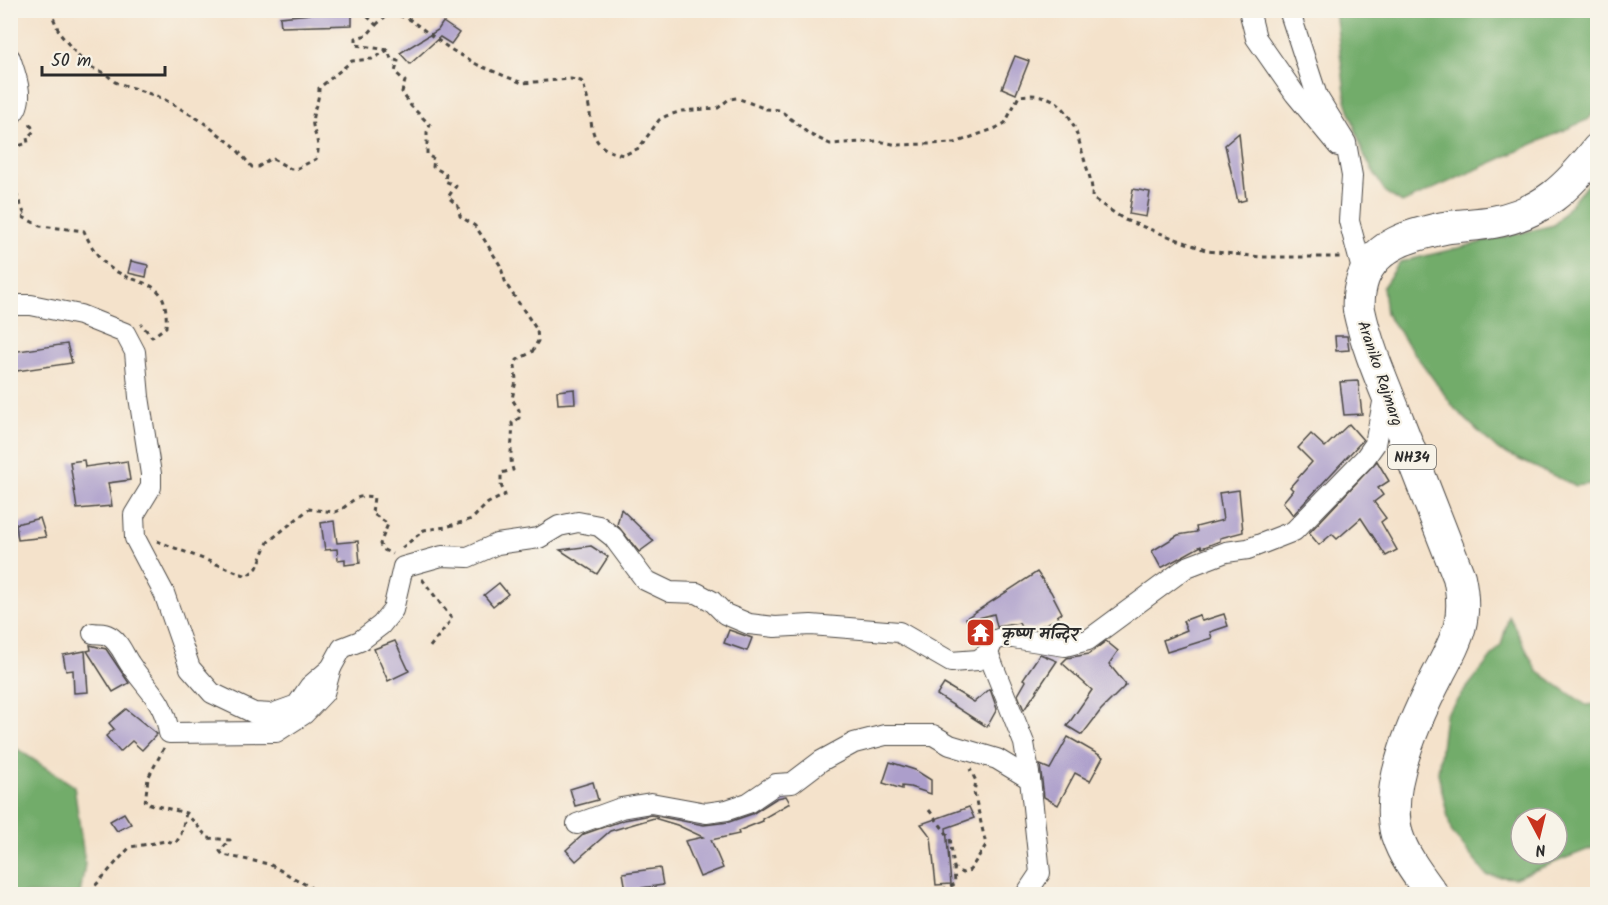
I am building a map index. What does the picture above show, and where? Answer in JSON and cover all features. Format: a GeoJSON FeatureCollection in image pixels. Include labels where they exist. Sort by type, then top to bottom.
{"type":"FeatureCollection","features":[{"type":"Feature","properties":{"kind":"highway","name":"Araniko Rajmarg"},"geometry":{"type":"LineString","coordinates":[[1432,894],[1415,871],[1397,834],[1394,805],[1399,774],[1413,730],[1454,647],[1463,614],[1464,598],[1459,577],[1375,362],[1359,308],[1361,267],[1397,240],[1444,228],[1495,222],[1537,209],[1576,177],[1598,149]]}},
{"type":"Feature","properties":{"kind":"street"},"geometry":{"type":"LineString","coordinates":[[1249,10],[1256,38],[1322,128],[1348,156]]}},
{"type":"Feature","properties":{"kind":"street"},"geometry":{"type":"LineString","coordinates":[[1289,10],[1317,96],[1338,128],[1348,156],[1352,176],[1349,221],[1361,267]]}},
{"type":"Feature","properties":{"kind":"street"},"geometry":{"type":"LineString","coordinates":[[10,58],[18,83],[19,99],[13,114]]}},
{"type":"Feature","properties":{"kind":"street"},"geometry":{"type":"LineString","coordinates":[[10,305],[31,305],[80,315],[125,333],[135,352],[151,487],[134,515],[135,538],[164,593],[190,668],[212,693],[254,713],[272,714],[297,705],[310,686],[331,668]]}},
{"type":"Feature","properties":{"kind":"street"},"geometry":{"type":"LineString","coordinates":[[93,633],[107,635],[121,647],[130,665],[160,702],[166,714],[169,733],[276,732],[304,714],[324,693],[331,668],[342,648],[360,641],[381,625],[393,610],[403,567],[442,556],[468,557],[496,544],[539,538],[559,526],[578,522],[599,526],[613,537],[645,580],[670,592],[697,593],[712,601],[724,614],[749,624],[775,627],[811,625],[899,632],[951,662],[978,660],[988,653],[993,641],[1001,638],[1065,646],[1088,640],[1187,567],[1226,552],[1248,549],[1294,531],[1365,458],[1375,444],[1386,389]]}},
{"type":"Feature","properties":{"kind":"street"},"geometry":{"type":"LineString","coordinates":[[988,653],[1024,743],[1030,779],[1040,873],[1026,894]]}},
{"type":"Feature","properties":{"kind":"street"},"geometry":{"type":"LineString","coordinates":[[577,824],[621,808],[651,802],[706,813],[727,810],[748,803],[776,784],[792,783],[821,761],[854,743],[885,735],[933,735],[950,745],[997,759],[1030,779]]}},
{"type":"Feature","properties":{"kind":"path"},"geometry":{"type":"LineString","coordinates":[[50,10],[60,34],[86,65],[106,74],[115,82],[162,98],[200,120],[233,145],[246,163],[252,167],[270,158],[291,169],[316,159],[317,135],[313,128],[312,116],[319,103],[319,88],[352,61],[372,59],[388,50]]}},
{"type":"Feature","properties":{"kind":"path"},"geometry":{"type":"LineString","coordinates":[[361,10],[376,25]]}},
{"type":"Feature","properties":{"kind":"path"},"geometry":{"type":"LineString","coordinates":[[388,50],[356,45],[356,38],[367,35],[386,16],[395,14],[409,19],[450,49],[478,65],[522,83],[571,79],[581,81],[591,106],[590,127],[596,140],[603,149],[624,155],[639,148],[659,120],[666,116],[682,111],[718,108],[729,99],[737,98],[766,109],[780,110],[809,134],[830,144],[878,141],[898,145],[954,143],[996,128],[1005,123],[1018,96],[1037,93],[1065,109],[1079,135],[1093,182],[1092,198],[1125,220],[1208,251],[1361,267]]}},
{"type":"Feature","properties":{"kind":"path"},"geometry":{"type":"LineString","coordinates":[[388,50],[391,59],[398,61],[395,72],[405,81],[402,92],[411,106],[430,125],[427,132],[427,155],[435,159],[433,166],[446,174],[445,181],[456,186],[448,197],[458,206],[460,216],[476,226],[500,265],[506,284],[537,330],[538,341],[532,352],[518,360],[515,365],[516,381],[512,399],[519,410],[519,418],[512,423],[514,436],[510,462],[513,470],[501,473],[501,485],[505,495],[489,503],[472,519],[446,527],[424,530],[402,547],[403,567]]}},
{"type":"Feature","properties":{"kind":"path"},"geometry":{"type":"LineString","coordinates":[[10,166],[14,163],[14,147],[28,143],[27,138],[33,131],[31,123],[13,114]]}},
{"type":"Feature","properties":{"kind":"path"},"geometry":{"type":"LineString","coordinates":[[10,171],[16,174],[13,186],[24,213],[21,216],[40,226],[84,231],[89,244],[112,269],[147,283],[162,294],[167,310],[166,327],[152,337],[137,320],[127,319],[122,326],[125,333]]}},
{"type":"Feature","properties":{"kind":"path"},"geometry":{"type":"LineString","coordinates":[[135,538],[161,542],[247,576],[257,568],[268,542],[309,509],[335,512],[354,497],[374,497],[372,513],[388,524],[380,544],[382,549],[388,550],[403,567],[423,579],[452,619],[429,648]]}},
{"type":"Feature","properties":{"kind":"path"},"geometry":{"type":"LineString","coordinates":[[169,733],[148,778],[145,803],[186,813],[208,838],[230,840],[220,851],[223,855],[269,864],[310,887],[316,894]]}},
{"type":"Feature","properties":{"kind":"path"},"geometry":{"type":"LineString","coordinates":[[950,745],[964,759],[976,781],[974,792],[986,845],[970,870],[962,873],[954,868]]}},
{"type":"Feature","properties":{"kind":"path"},"geometry":{"type":"LineString","coordinates":[[929,810],[950,838],[955,884],[934,894]]}},
{"type":"Feature","properties":{"kind":"path"},"geometry":{"type":"LineString","coordinates":[[94,894],[94,887],[130,847],[166,841],[176,843],[182,834],[186,813]]}},
{"type":"Feature","properties":{"kind":"green space"},"geometry":{"type":"Polygon","coordinates":[[[1335,11],[1597,11],[1597,108],[1589,119],[1402,203],[1385,192],[1363,153],[1346,100],[1335,11]]]}},
{"type":"Feature","properties":{"kind":"green space"},"geometry":{"type":"Polygon","coordinates":[[[1597,172],[1597,483],[1576,486],[1498,450],[1455,409],[1386,314],[1383,287],[1400,262],[1554,225],[1597,172]]]}},
{"type":"Feature","properties":{"kind":"green space"},"geometry":{"type":"Polygon","coordinates":[[[1509,616],[1537,671],[1586,705],[1598,704],[1597,846],[1569,857],[1569,806],[1509,806],[1509,866],[1546,866],[1515,878],[1487,876],[1451,831],[1438,773],[1445,715],[1501,645],[1509,616]]]}},
{"type":"Feature","properties":{"kind":"green space"},"geometry":{"type":"Polygon","coordinates":[[[11,745],[74,786],[85,864],[80,894],[11,894],[11,745]]]}},
{"type":"Feature","properties":{"kind":"building"},"geometry":{"type":"Polygon","coordinates":[[[310,10],[352,10],[352,25],[281,27],[280,17],[310,14],[310,10]]]}},
{"type":"Feature","properties":{"kind":"building"},"geometry":{"type":"Polygon","coordinates":[[[443,22],[459,33],[451,44],[440,37],[410,64],[400,53],[438,30],[443,22]]]}},
{"type":"Feature","properties":{"kind":"building"},"geometry":{"type":"Polygon","coordinates":[[[1015,56],[1029,61],[1016,94],[1002,88],[1015,56]]]}},
{"type":"Feature","properties":{"kind":"building"},"geometry":{"type":"Polygon","coordinates":[[[1239,133],[1246,200],[1238,202],[1225,145],[1239,133]]]}},
{"type":"Feature","properties":{"kind":"building"},"geometry":{"type":"Polygon","coordinates":[[[1133,189],[1150,192],[1146,217],[1129,214],[1133,189]]]}},
{"type":"Feature","properties":{"kind":"building"},"geometry":{"type":"Polygon","coordinates":[[[131,261],[148,265],[146,277],[128,273],[131,261]]]}},
{"type":"Feature","properties":{"kind":"building"},"geometry":{"type":"Polygon","coordinates":[[[1335,336],[1347,336],[1349,350],[1336,351],[1335,336]]]}},
{"type":"Feature","properties":{"kind":"building"},"geometry":{"type":"Polygon","coordinates":[[[67,344],[72,363],[17,371],[11,352],[67,344]]]}},
{"type":"Feature","properties":{"kind":"building"},"geometry":{"type":"Polygon","coordinates":[[[1358,381],[1362,414],[1344,415],[1340,382],[1358,381]]]}},
{"type":"Feature","properties":{"kind":"building"},"geometry":{"type":"Polygon","coordinates":[[[574,389],[575,403],[558,404],[557,391],[574,389]]]}},
{"type":"Feature","properties":{"kind":"building"},"geometry":{"type":"Polygon","coordinates":[[[1349,424],[1363,440],[1293,515],[1283,502],[1293,490],[1290,487],[1312,462],[1298,448],[1311,434],[1325,447],[1349,424]]]}},
{"type":"Feature","properties":{"kind":"building"},"geometry":{"type":"Polygon","coordinates":[[[84,460],[85,467],[127,461],[130,480],[108,483],[112,506],[77,509],[70,462],[84,460]]]}},
{"type":"Feature","properties":{"kind":"building"},"geometry":{"type":"Polygon","coordinates":[[[1377,461],[1389,481],[1378,488],[1383,495],[1374,502],[1386,518],[1381,522],[1397,550],[1386,556],[1361,518],[1337,539],[1332,534],[1319,545],[1309,533],[1377,461]]]}},
{"type":"Feature","properties":{"kind":"building"},"geometry":{"type":"Polygon","coordinates":[[[1239,490],[1243,532],[1220,538],[1220,541],[1202,548],[1201,546],[1161,568],[1152,551],[1178,535],[1197,532],[1196,527],[1223,520],[1219,493],[1239,490]]]}},
{"type":"Feature","properties":{"kind":"building"},"geometry":{"type":"Polygon","coordinates":[[[621,509],[654,541],[639,552],[617,525],[621,509]]]}},
{"type":"Feature","properties":{"kind":"building"},"geometry":{"type":"Polygon","coordinates":[[[40,518],[46,537],[18,540],[16,524],[40,518]]]}},
{"type":"Feature","properties":{"kind":"building"},"geometry":{"type":"Polygon","coordinates":[[[334,521],[337,543],[358,541],[360,563],[345,565],[345,559],[338,560],[337,549],[325,550],[321,523],[334,521]]]}},
{"type":"Feature","properties":{"kind":"building"},"geometry":{"type":"Polygon","coordinates":[[[591,546],[608,557],[597,574],[560,550],[591,546]]]}},
{"type":"Feature","properties":{"kind":"building"},"geometry":{"type":"Polygon","coordinates":[[[1037,572],[1062,613],[1057,616],[1058,619],[1033,629],[1021,627],[1019,623],[997,627],[994,614],[967,621],[966,618],[1037,572]]]}},
{"type":"Feature","properties":{"kind":"building"},"geometry":{"type":"Polygon","coordinates":[[[499,583],[508,594],[493,606],[484,595],[499,583]]]}},
{"type":"Feature","properties":{"kind":"building"},"geometry":{"type":"Polygon","coordinates":[[[1224,614],[1228,626],[1210,632],[1212,638],[1167,652],[1163,640],[1187,630],[1183,621],[1199,615],[1202,621],[1224,614]]]}},
{"type":"Feature","properties":{"kind":"building"},"geometry":{"type":"Polygon","coordinates":[[[729,630],[752,638],[747,651],[724,643],[729,630]]]}},
{"type":"Feature","properties":{"kind":"building"},"geometry":{"type":"Polygon","coordinates":[[[395,641],[409,671],[388,681],[374,649],[395,641]]]}},
{"type":"Feature","properties":{"kind":"building"},"geometry":{"type":"Polygon","coordinates":[[[1106,641],[1118,651],[1109,664],[1126,685],[1101,710],[1082,735],[1067,726],[1092,690],[1062,663],[1067,658],[1089,654],[1106,641]]]}},
{"type":"Feature","properties":{"kind":"building"},"geometry":{"type":"Polygon","coordinates":[[[90,645],[106,649],[129,683],[113,692],[87,651],[91,650],[90,645]]]}},
{"type":"Feature","properties":{"kind":"building"},"geometry":{"type":"Polygon","coordinates":[[[85,651],[88,692],[74,693],[73,670],[66,671],[63,655],[85,651]]]}},
{"type":"Feature","properties":{"kind":"building"},"geometry":{"type":"Polygon","coordinates":[[[1040,654],[1057,661],[1024,710],[1018,695],[1026,681],[1023,679],[1040,654]]]}},
{"type":"Feature","properties":{"kind":"building"},"geometry":{"type":"Polygon","coordinates":[[[944,684],[974,702],[990,689],[997,709],[987,727],[937,695],[944,684]]]}},
{"type":"Feature","properties":{"kind":"building"},"geometry":{"type":"Polygon","coordinates":[[[126,709],[157,734],[142,750],[132,741],[120,752],[106,736],[114,729],[109,723],[126,709]]]}},
{"type":"Feature","properties":{"kind":"building"},"geometry":{"type":"Polygon","coordinates":[[[1068,737],[1103,757],[1090,781],[1075,773],[1058,805],[1044,797],[1040,765],[1050,769],[1068,737]]]}},
{"type":"Feature","properties":{"kind":"building"},"geometry":{"type":"Polygon","coordinates":[[[890,762],[915,770],[931,780],[931,794],[910,787],[902,786],[902,789],[883,783],[890,762]]]}},
{"type":"Feature","properties":{"kind":"building"},"geometry":{"type":"Polygon","coordinates":[[[593,782],[598,800],[575,806],[570,789],[593,782]]]}},
{"type":"Feature","properties":{"kind":"building"},"geometry":{"type":"Polygon","coordinates":[[[786,796],[790,803],[762,819],[763,821],[738,831],[739,834],[711,840],[723,868],[700,877],[685,841],[703,837],[654,818],[610,831],[576,861],[566,850],[584,834],[624,820],[651,815],[704,825],[729,822],[752,814],[777,798],[786,796]]]}},
{"type":"Feature","properties":{"kind":"building"},"geometry":{"type":"Polygon","coordinates":[[[969,807],[974,818],[946,828],[951,884],[936,885],[931,837],[921,824],[969,807]]]}},
{"type":"Feature","properties":{"kind":"building"},"geometry":{"type":"Polygon","coordinates":[[[124,813],[131,824],[117,831],[110,821],[124,813]]]}},
{"type":"Feature","properties":{"kind":"building"},"geometry":{"type":"Polygon","coordinates":[[[660,868],[663,885],[626,890],[623,873],[660,868]]]}},
{"type":"Feature","properties":{"kind":"place","name":"कृष्ण मन्दिर"},"geometry":{"type":"Point","coordinates":[981,633]}}]}
